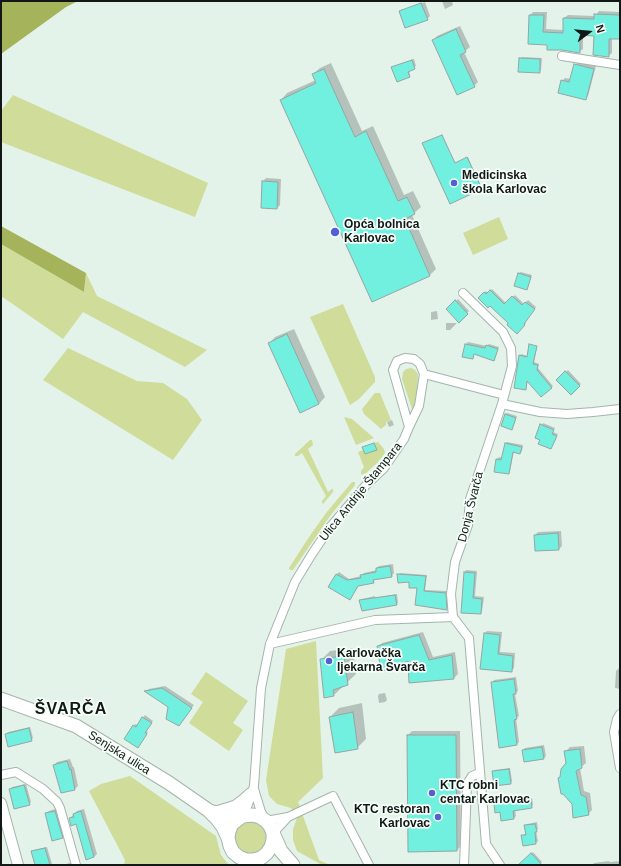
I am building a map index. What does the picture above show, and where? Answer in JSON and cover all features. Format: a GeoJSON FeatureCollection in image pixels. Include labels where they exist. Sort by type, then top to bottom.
{"type":"FeatureCollection","features":[{"type":"Feature","properties":{"kind":"main road","name":"Senjska ulica"},"geometry":{"type":"LineString","coordinates":[[3,701],[76,726],[212,812],[233,817],[241,817]]}},
{"type":"Feature","properties":{"kind":"main road"},"geometry":{"type":"LineString","coordinates":[[212,812],[236,807],[244,802],[253,790]]}},
{"type":"Feature","properties":{"kind":"main road","name":"Senjska ulica"},"geometry":{"type":"LineString","coordinates":[[212,812],[224,827],[228,838]]}},
{"type":"Feature","properties":{"kind":"main road"},"geometry":{"type":"LineString","coordinates":[[253,815],[266,821],[270,826],[288,864],[271,858],[258,861],[246,860],[239,857],[233,852],[228,838],[232,824],[241,817],[253,815]]}},
{"type":"Feature","properties":{"kind":"main road"},"geometry":{"type":"LineString","coordinates":[[258,861],[271,847],[273,833]]}},
{"type":"Feature","properties":{"kind":"street"},"geometry":{"type":"LineString","coordinates":[[562,56],[620,65]]}},
{"type":"Feature","properties":{"kind":"street","name":"Donja Švarča"},"geometry":{"type":"LineString","coordinates":[[453,617],[451,594],[455,562],[468,525],[470,499],[502,404],[512,366],[511,348],[503,332],[463,293]]}},
{"type":"Feature","properties":{"kind":"street"},"geometry":{"type":"LineString","coordinates":[[409,427],[393,370],[397,361],[405,358],[414,359],[420,364],[424,374],[504,395]]}},
{"type":"Feature","properties":{"kind":"street","name":"Ulica Andrije Štampara"},"geometry":{"type":"LineString","coordinates":[[241,817],[247,807],[253,790],[262,688],[270,644],[295,582],[331,526],[367,484],[384,468],[397,450],[419,406],[424,374]]}},
{"type":"Feature","properties":{"kind":"street"},"geometry":{"type":"LineString","coordinates":[[502,404],[540,412],[567,414],[620,409]]}},
{"type":"Feature","properties":{"kind":"street"},"geometry":{"type":"LineString","coordinates":[[270,644],[375,620],[453,617],[469,638],[486,844],[500,865]]}},
{"type":"Feature","properties":{"kind":"street"},"geometry":{"type":"LineString","coordinates":[[620,714],[617,719],[614,732],[620,768]]}},
{"type":"Feature","properties":{"kind":"street"},"geometry":{"type":"LineString","coordinates":[[1,775],[16,772],[43,789],[57,802],[76,865]]}},
{"type":"Feature","properties":{"kind":"street"},"geometry":{"type":"LineString","coordinates":[[464,865],[467,784],[472,776],[479,773]]}},
{"type":"Feature","properties":{"kind":"street","name":"Ulica Andrije Štampara"},"geometry":{"type":"LineString","coordinates":[[253,790],[266,821]]}},
{"type":"Feature","properties":{"kind":"street"},"geometry":{"type":"LineString","coordinates":[[266,821],[288,817],[333,796],[369,865]]}},
{"type":"Feature","properties":{"kind":"street"},"geometry":{"type":"LineString","coordinates":[[1,803],[18,865]]}},
{"type":"Feature","properties":{"kind":"street"},"geometry":{"type":"LineString","coordinates":[[273,833],[288,817]]}},
{"type":"Feature","properties":{"kind":"street"},"geometry":{"type":"LineString","coordinates":[[233,852],[241,865]]}},
{"type":"Feature","properties":{"kind":"green space"},"geometry":{"type":"Polygon","coordinates":[[[1,1],[78,1],[66,7],[1,54],[1,1]]]}},
{"type":"Feature","properties":{"kind":"green space"},"geometry":{"type":"Polygon","coordinates":[[[13,95],[208,183],[195,217],[1,142],[1,111],[13,95]]]}},
{"type":"Feature","properties":{"kind":"green space"},"geometry":{"type":"Polygon","coordinates":[[[499,217],[508,239],[473,255],[463,233],[499,217]]]}},
{"type":"Feature","properties":{"kind":"green space"},"geometry":{"type":"Polygon","coordinates":[[[1,226],[86,273],[84,292],[1,244],[1,226]]]}},
{"type":"Feature","properties":{"kind":"green space"},"geometry":{"type":"Polygon","coordinates":[[[1,244],[84,292],[86,273],[97,296],[207,350],[185,367],[83,312],[63,339],[1,296],[1,244]]]}},
{"type":"Feature","properties":{"kind":"green space"},"geometry":{"type":"Polygon","coordinates":[[[343,304],[375,377],[375,382],[359,399],[350,405],[310,317],[343,304]]]}},
{"type":"Feature","properties":{"kind":"green space"},"geometry":{"type":"Polygon","coordinates":[[[68,348],[137,381],[163,383],[187,399],[202,420],[173,460],[43,380],[68,348]]]}},
{"type":"Feature","properties":{"kind":"green space"},"geometry":{"type":"Polygon","coordinates":[[[411,368],[418,374],[417,398],[413,412],[402,379],[403,372],[406,369],[411,368]]]}},
{"type":"Feature","properties":{"kind":"green space"},"geometry":{"type":"Polygon","coordinates":[[[375,393],[380,393],[391,420],[386,422],[386,425],[381,429],[364,414],[362,409],[375,393]]]}},
{"type":"Feature","properties":{"kind":"green space"},"geometry":{"type":"Polygon","coordinates":[[[344,417],[352,419],[374,438],[356,445],[344,417]]]}},
{"type":"Feature","properties":{"kind":"green space"},"geometry":{"type":"Polygon","coordinates":[[[310,440],[312,440],[313,445],[308,449],[328,492],[333,489],[333,492],[323,504],[322,501],[326,496],[302,453],[295,456],[295,454],[310,440]]]}},
{"type":"Feature","properties":{"kind":"green space"},"geometry":{"type":"Polygon","coordinates":[[[378,442],[384,449],[385,453],[364,475],[361,474],[364,467],[358,452],[363,450],[365,454],[377,450],[374,443],[378,442]]]}},
{"type":"Feature","properties":{"kind":"green space"},"geometry":{"type":"Polygon","coordinates":[[[352,482],[355,482],[355,485],[330,516],[293,570],[290,570],[289,568],[309,537],[326,513],[352,482]]]}},
{"type":"Feature","properties":{"kind":"green space"},"geometry":{"type":"Polygon","coordinates":[[[316,641],[323,778],[298,802],[319,860],[330,865],[322,865],[297,851],[293,840],[293,829],[297,818],[291,808],[277,804],[269,796],[266,780],[286,649],[316,641]]]}},
{"type":"Feature","properties":{"kind":"green space"},"geometry":{"type":"Polygon","coordinates":[[[206,672],[248,701],[233,723],[243,730],[229,751],[189,723],[203,702],[191,694],[206,672]]]}},
{"type":"Feature","properties":{"kind":"green space"},"geometry":{"type":"Polygon","coordinates":[[[130,776],[216,836],[221,855],[229,865],[124,865],[125,860],[89,791],[101,784],[130,776]]]}},
{"type":"Feature","properties":{"kind":"green space"},"geometry":{"type":"Polygon","coordinates":[[[248,820],[254,820],[263,825],[267,831],[267,843],[263,849],[254,854],[248,854],[239,849],[234,840],[234,834],[239,825],[248,820]]]}},
{"type":"Feature","properties":{"kind":"building"},"geometry":{"type":"Polygon","coordinates":[[[421,3],[428,20],[405,28],[399,11],[421,3]]]}},
{"type":"Feature","properties":{"kind":"building"},"geometry":{"type":"Polygon","coordinates":[[[594,14],[620,15],[620,39],[609,39],[609,57],[593,55],[594,36],[580,35],[580,53],[562,50],[547,50],[547,45],[528,44],[529,15],[544,15],[543,32],[563,33],[563,18],[594,19],[594,14]]]}},
{"type":"Feature","properties":{"kind":"building"},"geometry":{"type":"Polygon","coordinates":[[[456,29],[466,52],[460,55],[475,87],[457,95],[432,40],[456,29]]]}},
{"type":"Feature","properties":{"kind":"building"},"geometry":{"type":"Polygon","coordinates":[[[519,58],[540,59],[540,73],[518,72],[519,58]]]}},
{"type":"Feature","properties":{"kind":"building"},"geometry":{"type":"Polygon","coordinates":[[[412,60],[415,69],[408,72],[410,77],[397,82],[391,67],[412,60]]]}},
{"type":"Feature","properties":{"kind":"building"},"geometry":{"type":"Polygon","coordinates":[[[574,64],[594,69],[586,100],[558,93],[561,80],[569,82],[574,64]]]}},
{"type":"Feature","properties":{"kind":"building"},"geometry":{"type":"Polygon","coordinates":[[[324,69],[355,137],[366,131],[398,201],[407,197],[415,214],[405,219],[430,276],[372,302],[280,100],[316,83],[312,74],[324,69]]]}},
{"type":"Feature","properties":{"kind":"building"},"geometry":{"type":"Polygon","coordinates":[[[442,135],[455,163],[467,157],[482,189],[450,204],[422,143],[442,135]]]}},
{"type":"Feature","properties":{"kind":"building"},"geometry":{"type":"Polygon","coordinates":[[[262,181],[278,182],[277,209],[261,208],[262,181]]]}},
{"type":"Feature","properties":{"kind":"building"},"geometry":{"type":"Polygon","coordinates":[[[518,273],[531,277],[527,290],[514,286],[518,273]]]}},
{"type":"Feature","properties":{"kind":"building"},"geometry":{"type":"Polygon","coordinates":[[[490,290],[504,304],[512,296],[522,305],[525,302],[535,309],[524,324],[525,325],[517,334],[490,306],[488,308],[478,298],[484,292],[486,294],[490,290]]]}},
{"type":"Feature","properties":{"kind":"building"},"geometry":{"type":"Polygon","coordinates":[[[455,300],[468,314],[459,323],[446,309],[455,300]]]}},
{"type":"Feature","properties":{"kind":"building"},"geometry":{"type":"Polygon","coordinates":[[[287,334],[319,404],[300,413],[268,343],[287,334]]]}},
{"type":"Feature","properties":{"kind":"building"},"geometry":{"type":"Polygon","coordinates":[[[465,344],[485,348],[486,345],[498,349],[494,361],[474,354],[473,359],[462,357],[465,344]]]}},
{"type":"Feature","properties":{"kind":"building"},"geometry":{"type":"Polygon","coordinates":[[[529,344],[537,346],[533,364],[538,365],[537,370],[552,388],[541,397],[527,381],[526,390],[514,388],[519,355],[527,357],[529,344]]]}},
{"type":"Feature","properties":{"kind":"building"},"geometry":{"type":"Polygon","coordinates":[[[565,371],[580,386],[571,395],[556,380],[565,371]]]}},
{"type":"Feature","properties":{"kind":"building"},"geometry":{"type":"Polygon","coordinates":[[[505,414],[516,418],[512,430],[501,426],[505,414]]]}},
{"type":"Feature","properties":{"kind":"building"},"geometry":{"type":"Polygon","coordinates":[[[540,424],[554,430],[552,434],[557,436],[551,449],[538,444],[540,440],[535,438],[540,424]]]}},
{"type":"Feature","properties":{"kind":"building"},"geometry":{"type":"Polygon","coordinates":[[[374,443],[377,450],[365,454],[362,447],[374,443]]]}},
{"type":"Feature","properties":{"kind":"building"},"geometry":{"type":"Polygon","coordinates":[[[505,443],[522,447],[520,454],[513,452],[509,474],[494,472],[496,459],[501,460],[505,443]]]}},
{"type":"Feature","properties":{"kind":"building"},"geometry":{"type":"Polygon","coordinates":[[[558,533],[559,550],[535,551],[534,535],[558,533]]]}},
{"type":"Feature","properties":{"kind":"building"},"geometry":{"type":"Polygon","coordinates":[[[390,566],[392,577],[373,580],[374,583],[358,586],[350,600],[328,587],[336,574],[347,580],[361,578],[360,575],[376,572],[376,568],[390,566]]]}},
{"type":"Feature","properties":{"kind":"building"},"geometry":{"type":"Polygon","coordinates":[[[464,572],[475,573],[473,598],[482,599],[481,614],[461,613],[464,572]]]}},
{"type":"Feature","properties":{"kind":"building"},"geometry":{"type":"Polygon","coordinates":[[[397,574],[426,576],[424,591],[446,593],[447,610],[415,605],[417,588],[409,588],[409,582],[398,583],[397,574]]]}},
{"type":"Feature","properties":{"kind":"building"},"geometry":{"type":"Polygon","coordinates":[[[395,595],[397,605],[362,611],[359,600],[395,595]]]}},
{"type":"Feature","properties":{"kind":"building"},"geometry":{"type":"Polygon","coordinates":[[[484,633],[500,635],[498,654],[513,656],[512,672],[480,669],[484,633]]]}},
{"type":"Feature","properties":{"kind":"building"},"geometry":{"type":"Polygon","coordinates":[[[419,635],[429,660],[452,655],[454,679],[409,683],[408,661],[381,672],[377,646],[419,635]]]}},
{"type":"Feature","properties":{"kind":"building"},"geometry":{"type":"Polygon","coordinates":[[[344,656],[348,685],[333,690],[334,696],[324,698],[320,659],[344,656]]]}},
{"type":"Feature","properties":{"kind":"building"},"geometry":{"type":"Polygon","coordinates":[[[514,679],[516,694],[513,694],[517,719],[514,720],[517,745],[499,748],[491,682],[514,679]]]}},
{"type":"Feature","properties":{"kind":"building"},"geometry":{"type":"Polygon","coordinates":[[[162,688],[192,708],[179,726],[166,719],[168,707],[144,691],[162,688]]]}},
{"type":"Feature","properties":{"kind":"building"},"geometry":{"type":"Polygon","coordinates":[[[353,712],[358,749],[335,753],[329,717],[353,712]]]}},
{"type":"Feature","properties":{"kind":"building"},"geometry":{"type":"Polygon","coordinates":[[[142,717],[152,723],[145,733],[147,734],[138,748],[124,739],[133,725],[136,727],[142,717]]]}},
{"type":"Feature","properties":{"kind":"building"},"geometry":{"type":"Polygon","coordinates":[[[29,728],[32,741],[8,747],[5,734],[29,728]]]}},
{"type":"Feature","properties":{"kind":"building","name":"KTC robni centar Karlovac"},"geometry":{"type":"Polygon","coordinates":[[[407,735],[456,735],[457,851],[408,852],[407,735]]]}},
{"type":"Feature","properties":{"kind":"building"},"geometry":{"type":"Polygon","coordinates":[[[542,747],[544,759],[524,762],[522,750],[542,747]]]}},
{"type":"Feature","properties":{"kind":"building"},"geometry":{"type":"Polygon","coordinates":[[[580,749],[582,768],[576,771],[581,795],[586,797],[589,815],[573,818],[572,804],[563,794],[561,794],[558,778],[560,777],[561,769],[566,763],[564,751],[580,749]]]}},
{"type":"Feature","properties":{"kind":"building"},"geometry":{"type":"Polygon","coordinates":[[[67,761],[70,770],[71,769],[75,790],[61,793],[53,765],[67,761]]]}},
{"type":"Feature","properties":{"kind":"building"},"geometry":{"type":"Polygon","coordinates":[[[509,769],[511,784],[494,786],[492,771],[509,769]]]}},
{"type":"Feature","properties":{"kind":"building"},"geometry":{"type":"Polygon","coordinates":[[[24,785],[30,805],[14,809],[9,789],[24,785]]]}},
{"type":"Feature","properties":{"kind":"building"},"geometry":{"type":"Polygon","coordinates":[[[531,800],[532,808],[513,811],[514,819],[501,821],[500,812],[495,813],[494,804],[531,800]]]}},
{"type":"Feature","properties":{"kind":"building"},"geometry":{"type":"Polygon","coordinates":[[[55,811],[63,838],[52,841],[45,813],[55,811]]]}},
{"type":"Feature","properties":{"kind":"building"},"geometry":{"type":"Polygon","coordinates":[[[81,811],[94,857],[86,860],[76,824],[71,826],[69,818],[74,817],[73,814],[81,811]]]}},
{"type":"Feature","properties":{"kind":"building"},"geometry":{"type":"Polygon","coordinates":[[[535,824],[537,832],[535,832],[536,844],[523,846],[521,835],[526,835],[524,825],[535,824]]]}},
{"type":"Feature","properties":{"kind":"building"},"geometry":{"type":"Polygon","coordinates":[[[45,848],[50,865],[35,865],[31,851],[45,848]]]}},
{"type":"Feature","properties":{"kind":"building"},"geometry":{"type":"Polygon","coordinates":[[[531,853],[542,865],[518,865],[531,853]]]}},
{"type":"Feature","properties":{"kind":"place","name":"Medicinska škola Karlovac"},"geometry":{"type":"Point","coordinates":[454,183]}},
{"type":"Feature","properties":{"kind":"place","name":"Opća bolnica Karlovac"},"geometry":{"type":"Point","coordinates":[335,232]}},
{"type":"Feature","properties":{"kind":"place","name":"Karlovačka ljekarna Švarča"},"geometry":{"type":"Point","coordinates":[329,661]}},
{"type":"Feature","properties":{"kind":"place","name":"KTC robni centar Karlovac"},"geometry":{"type":"Point","coordinates":[432,793]}},
{"type":"Feature","properties":{"kind":"place","name":"KTC restoran Karlovac"},"geometry":{"type":"Point","coordinates":[438,817]}},
{"type":"Feature","properties":{"kind":"district","name":"ŠVARČA"},"geometry":{"type":"Point","coordinates":[71,710]}}]}
